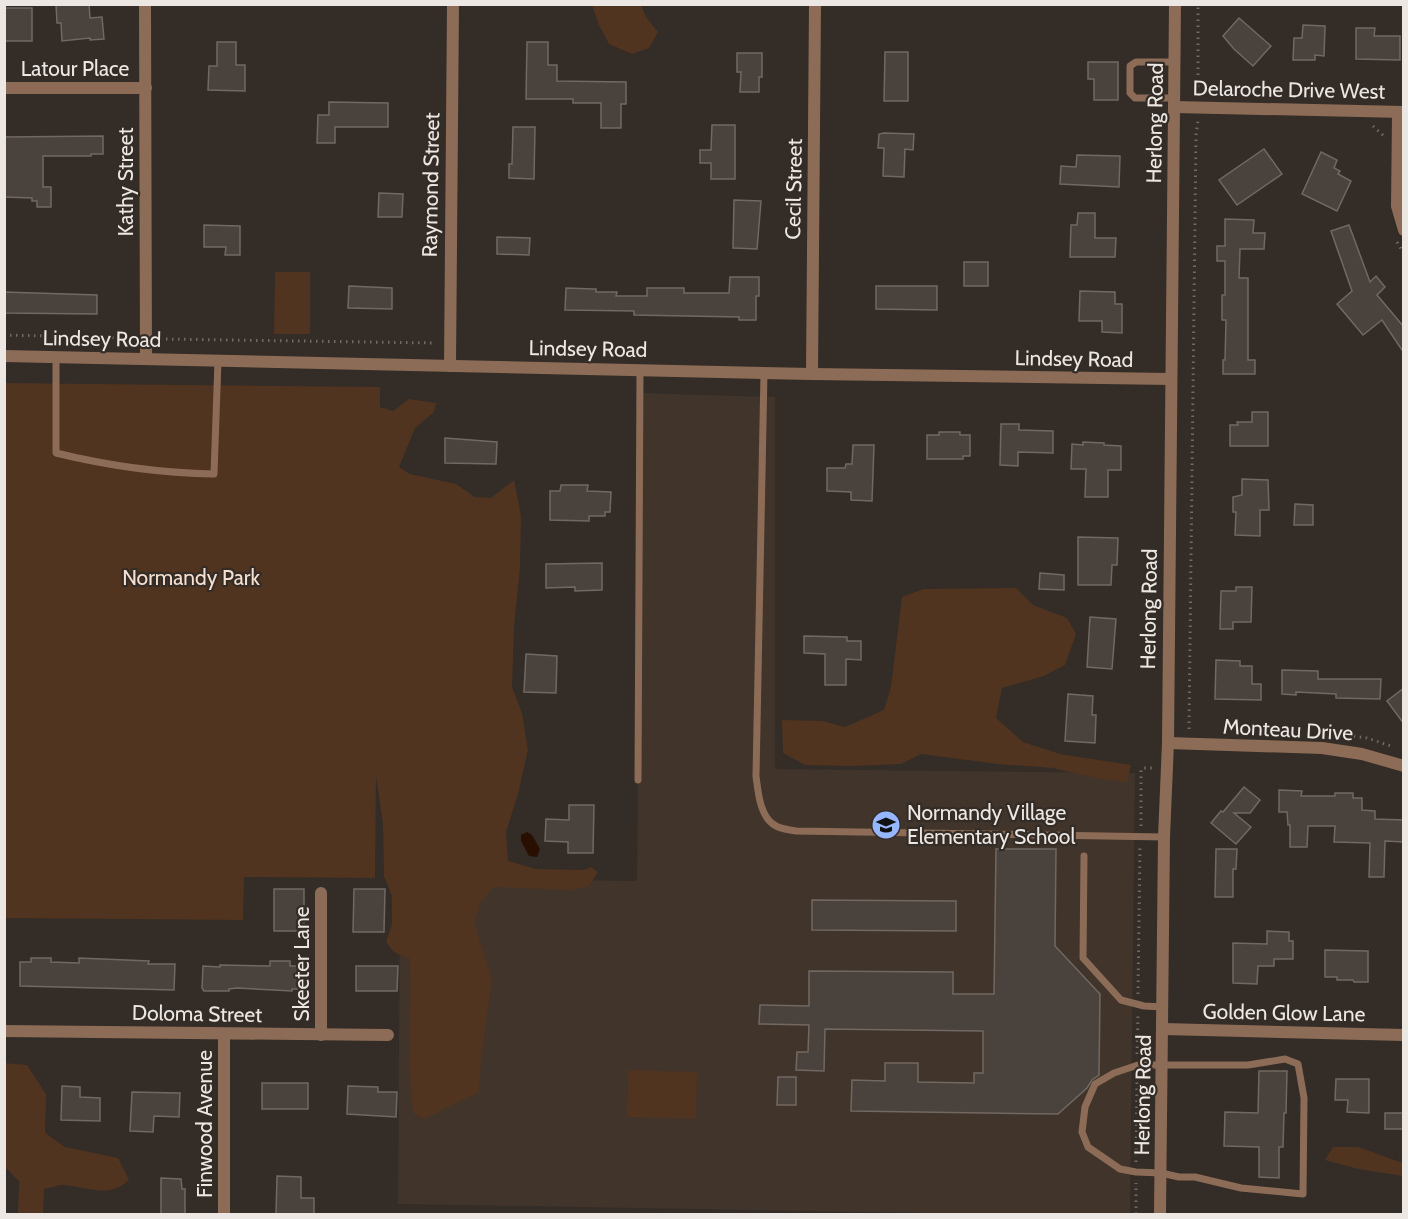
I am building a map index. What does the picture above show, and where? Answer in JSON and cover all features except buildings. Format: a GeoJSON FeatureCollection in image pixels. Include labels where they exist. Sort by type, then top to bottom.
{"type":"FeatureCollection","features":[{"type":"Feature","properties":{"kind":"street","name":"Kathy Street"},"geometry":{"type":"LineString","coordinates":[[145,4],[146,359]]}},
{"type":"Feature","properties":{"kind":"street","name":"Raymond Street"},"geometry":{"type":"LineString","coordinates":[[450,366],[453,4]]}},
{"type":"Feature","properties":{"kind":"street","name":"Cecil Street"},"geometry":{"type":"LineString","coordinates":[[812,374],[815,4]]}},
{"type":"Feature","properties":{"kind":"street","name":"Herlong Road"},"geometry":{"type":"LineString","coordinates":[[1160,1215],[1164,837],[1168,743],[1175,4]]}},
{"type":"Feature","properties":{"kind":"street","name":"Latour Place"},"geometry":{"type":"LineString","coordinates":[[4,88],[146,88]]}},
{"type":"Feature","properties":{"kind":"street","name":"Delaroche Drive West"},"geometry":{"type":"LineString","coordinates":[[1174,103],[1401,112]]}},
{"type":"Feature","properties":{"kind":"street"},"geometry":{"type":"LineString","coordinates":[[1399,232],[1397,206],[1401,112]]}},
{"type":"Feature","properties":{"kind":"street","name":"Lindsey Road"},"geometry":{"type":"LineString","coordinates":[[4,356],[812,374],[1171,379]]}},
{"type":"Feature","properties":{"kind":"street","name":"Monteau Drive"},"geometry":{"type":"LineString","coordinates":[[1168,743],[1322,748],[1362,754],[1404,766]]}},
{"type":"Feature","properties":{"kind":"street","name":"Skeeter Lane"},"geometry":{"type":"LineString","coordinates":[[321,893],[321,1035]]}},
{"type":"Feature","properties":{"kind":"street","name":"Golden Glow Lane"},"geometry":{"type":"LineString","coordinates":[[1163,1029],[1404,1035]]}},
{"type":"Feature","properties":{"kind":"street","name":"Doloma Street"},"geometry":{"type":"LineString","coordinates":[[4,1031],[388,1035]]}},
{"type":"Feature","properties":{"kind":"street","name":"Finwood Avenue"},"geometry":{"type":"LineString","coordinates":[[224,1034],[224,1215]]}},
{"type":"Feature","properties":{"kind":"lane"},"geometry":{"type":"LineString","coordinates":[[1174,103],[1135,98],[1130,93],[1131,66],[1136,62],[1175,62]]}},
{"type":"Feature","properties":{"kind":"lane"},"geometry":{"type":"LineString","coordinates":[[56,357],[57,453],[125,468],[205,474],[214,474],[218,361]]}},
{"type":"Feature","properties":{"kind":"lane"},"geometry":{"type":"LineString","coordinates":[[638,780],[640,370]]}},
{"type":"Feature","properties":{"kind":"lane"},"geometry":{"type":"LineString","coordinates":[[764,373],[756,776],[759,799],[764,812],[775,826],[796,831],[1164,837]]}},
{"type":"Feature","properties":{"kind":"lane"},"geometry":{"type":"LineString","coordinates":[[1084,856],[1083,958],[1121,1000],[1138,1005],[1164,1007]]}},
{"type":"Feature","properties":{"kind":"lane"},"geometry":{"type":"LineString","coordinates":[[1285,1059],[1298,1064],[1304,1098],[1303,1194],[1240,1188],[1195,1177],[1136,1173],[1120,1169],[1088,1147],[1082,1132],[1082,1125],[1085,1107],[1095,1084],[1114,1073],[1137,1065],[1162,1065],[1248,1065],[1285,1059]]}},
{"type":"Feature","properties":{"kind":"path"},"geometry":{"type":"LineString","coordinates":[[1198,4],[1198,95]]}},
{"type":"Feature","properties":{"kind":"path"},"geometry":{"type":"LineString","coordinates":[[1193,731],[1188,727],[1198,120]]}},
{"type":"Feature","properties":{"kind":"path"},"geometry":{"type":"LineString","coordinates":[[1364,123],[1372,126],[1387,139]]}},
{"type":"Feature","properties":{"kind":"path"},"geometry":{"type":"LineString","coordinates":[[1399,232],[1404,254]]}},
{"type":"Feature","properties":{"kind":"path"},"geometry":{"type":"LineString","coordinates":[[4,335],[449,343]]}},
{"type":"Feature","properties":{"kind":"path"},"geometry":{"type":"LineString","coordinates":[[1320,732],[1367,738],[1399,749]]}},
{"type":"Feature","properties":{"kind":"path"},"geometry":{"type":"LineString","coordinates":[[1136,1215],[1141,770],[1167,765]]}},
{"type":"Feature","properties":{"kind":"shaded area","name":"Normandy Village Elementary School"},"geometry":{"type":"Polygon","coordinates":[[[641,393],[775,397],[775,769],[1135,773],[1130,1214],[992,1214],[398,1204],[400,878],[637,881],[641,393]]]}},
{"type":"Feature","properties":{"kind":"shaded area"},"geometry":{"type":"Polygon","coordinates":[[[527,832],[532,835],[540,849],[537,857],[529,856],[521,841],[521,835],[527,832]]]}},
{"type":"Feature","properties":{"kind":"green space"},"geometry":{"type":"Polygon","coordinates":[[[592,5],[641,5],[646,17],[658,32],[649,48],[632,54],[609,44],[592,5]]]}},
{"type":"Feature","properties":{"kind":"green space"},"geometry":{"type":"Polygon","coordinates":[[[275,272],[310,272],[310,334],[274,334],[275,272]]]}},
{"type":"Feature","properties":{"kind":"green space","name":"Normandy Park"},"geometry":{"type":"Polygon","coordinates":[[[5,383],[380,387],[380,407],[393,411],[409,399],[436,403],[434,412],[415,428],[399,467],[410,474],[456,484],[475,497],[491,498],[514,480],[521,516],[512,687],[522,713],[528,750],[506,832],[508,861],[536,869],[584,870],[591,867],[598,872],[589,886],[573,890],[493,887],[480,904],[474,923],[492,978],[479,1092],[424,1119],[413,1113],[409,1063],[410,959],[394,952],[386,942],[392,924],[392,896],[384,876],[383,824],[376,776],[375,878],[244,877],[243,920],[5,918],[5,383]]]}},
{"type":"Feature","properties":{"kind":"green space"},"geometry":{"type":"Polygon","coordinates":[[[1016,588],[1033,605],[1067,618],[1076,634],[1065,665],[1044,676],[1002,688],[996,718],[1023,742],[1060,754],[1131,765],[1127,782],[1100,779],[1053,768],[998,764],[921,754],[901,764],[853,766],[805,765],[783,753],[782,720],[823,721],[845,727],[884,710],[891,687],[902,597],[923,589],[1016,588]]]}},
{"type":"Feature","properties":{"kind":"green space"},"geometry":{"type":"Polygon","coordinates":[[[4,1063],[27,1065],[46,1094],[45,1133],[65,1147],[118,1158],[129,1180],[121,1186],[106,1190],[63,1185],[44,1189],[43,1214],[18,1214],[19,1181],[5,1167],[4,1063]]]}},
{"type":"Feature","properties":{"kind":"green space"},"geometry":{"type":"Polygon","coordinates":[[[628,1070],[697,1072],[696,1119],[627,1117],[628,1070]]]}},
{"type":"Feature","properties":{"kind":"green space"},"geometry":{"type":"Polygon","coordinates":[[[1333,1147],[1358,1147],[1403,1163],[1403,1176],[1358,1169],[1325,1160],[1333,1147]]]}},
{"type":"Feature","properties":{"kind":"place","name":"Normandy Village Elementary School"},"geometry":{"type":"Point","coordinates":[886,825]}}]}
